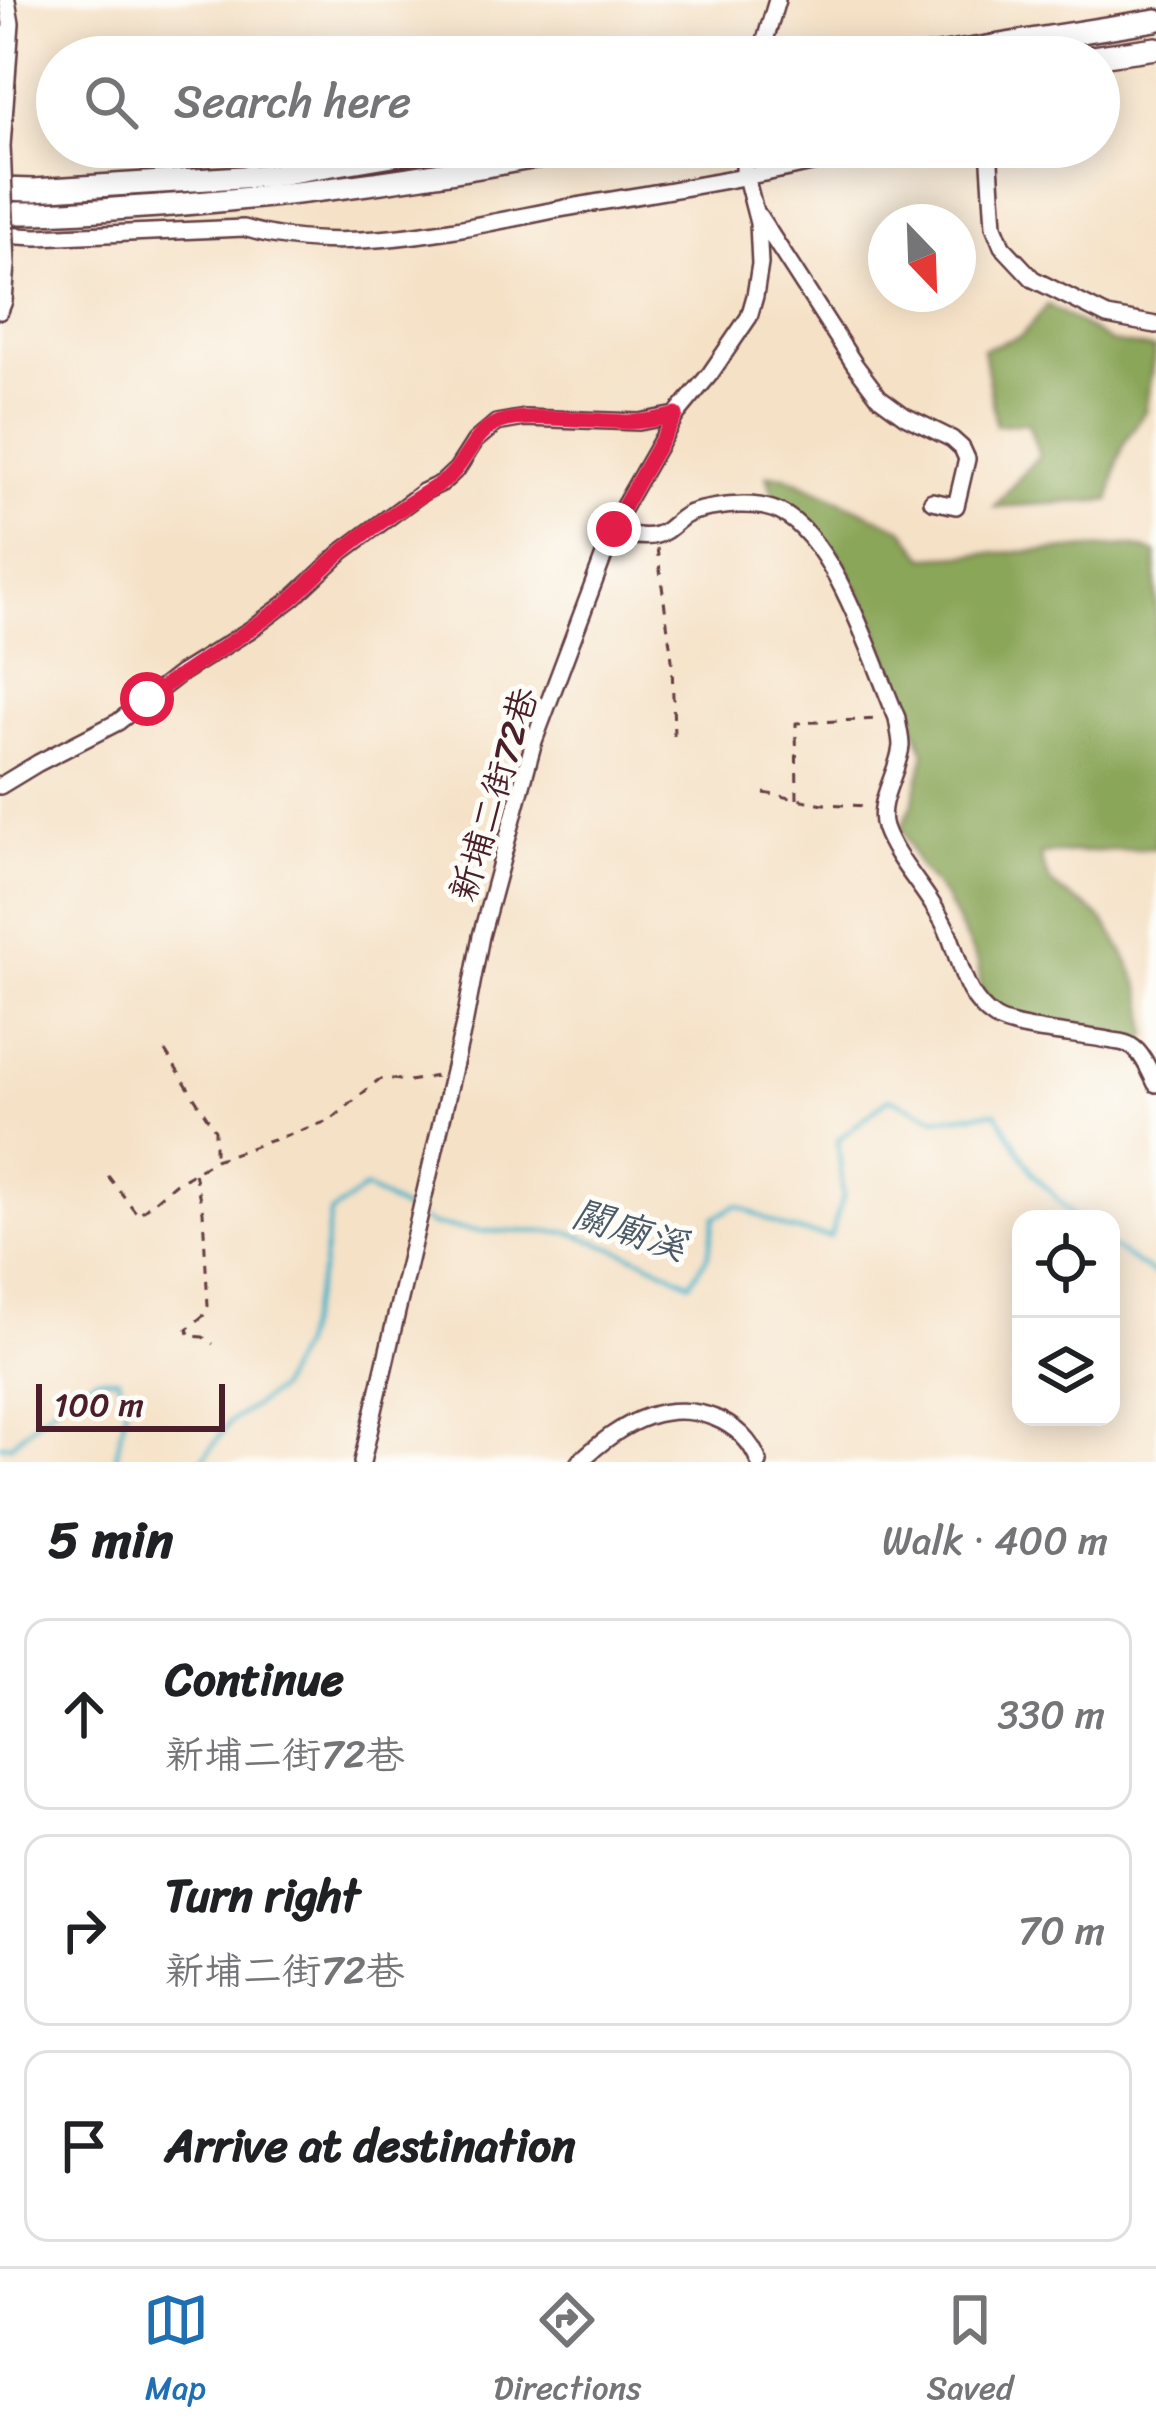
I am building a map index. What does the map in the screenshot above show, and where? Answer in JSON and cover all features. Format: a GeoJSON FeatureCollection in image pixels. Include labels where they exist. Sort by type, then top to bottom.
{"type":"FeatureCollection","features":[{"type":"Feature","properties":{"kind":"highway"},"geometry":{"type":"LineString","coordinates":[[1056,36],[1156,20]]}},
{"type":"Feature","properties":{"kind":"highway"},"geometry":{"type":"LineString","coordinates":[[1120,53],[1156,48]]}},
{"type":"Feature","properties":{"kind":"highway"},"geometry":{"type":"LineString","coordinates":[[0,189],[273,175],[315,168]]}},
{"type":"Feature","properties":{"kind":"highway"},"geometry":{"type":"LineString","coordinates":[[0,213],[50,214],[280,196],[483,168]]}},
{"type":"Feature","properties":{"kind":"street"},"geometry":{"type":"LineString","coordinates":[[0,311],[7,265],[2,146],[10,23],[7,0]]}},
{"type":"Feature","properties":{"kind":"street"},"geometry":{"type":"LineString","coordinates":[[764,36],[777,0]]}},
{"type":"Feature","properties":{"kind":"street","name":"新埔二街72巷"},"geometry":{"type":"LineString","coordinates":[[362,1462],[481,936],[534,741],[620,513],[676,415],[749,317],[760,264],[758,223],[745,168]]}},
{"type":"Feature","properties":{"kind":"street"},"geometry":{"type":"LineString","coordinates":[[0,236],[244,228],[270,236],[355,240],[493,222],[773,168]]}},
{"type":"Feature","properties":{"kind":"street"},"geometry":{"type":"LineString","coordinates":[[990,168],[994,226],[1002,246],[1033,279],[1107,316],[1156,325]]}},
{"type":"Feature","properties":{"kind":"street","name":"新埔二街72巷"},"geometry":{"type":"LineString","coordinates":[[754,207],[879,397],[962,448],[967,459],[956,506],[932,501]]}},
{"type":"Feature","properties":{"kind":"street"},"geometry":{"type":"LineString","coordinates":[[0,787],[118,722],[181,673],[250,630],[343,551],[442,483],[496,423],[525,418],[639,422],[676,415]]}},
{"type":"Feature","properties":{"kind":"street"},"geometry":{"type":"LineString","coordinates":[[614,529],[632,536],[663,533],[684,515],[702,509],[757,505],[779,512],[811,536],[832,566],[897,718],[901,744],[882,812],[883,825],[947,929],[969,992],[990,1015],[1007,1024],[1130,1045],[1143,1058],[1156,1084]]}},
{"type":"Feature","properties":{"kind":"street"},"geometry":{"type":"LineString","coordinates":[[579,1462],[619,1430],[652,1415],[681,1411],[711,1416],[735,1427],[751,1442],[758,1462]]}},
{"type":"Feature","properties":{"kind":"street"},"geometry":{"type":"LineString","coordinates":[[372,1462],[374,1442]]}},
{"type":"Feature","properties":{"kind":"path"},"geometry":{"type":"LineString","coordinates":[[656,534],[672,660],[674,736]]}},
{"type":"Feature","properties":{"kind":"path"},"geometry":{"type":"LineString","coordinates":[[796,799],[796,723],[884,719]]}},
{"type":"Feature","properties":{"kind":"path"},"geometry":{"type":"LineString","coordinates":[[764,794],[867,805],[882,812]]}},
{"type":"Feature","properties":{"kind":"path"},"geometry":{"type":"LineString","coordinates":[[165,1051],[215,1130],[215,1160]]}},
{"type":"Feature","properties":{"kind":"path"},"geometry":{"type":"LineString","coordinates":[[108,1176],[138,1215],[176,1183],[215,1160],[331,1120],[376,1081],[450,1077]]}},
{"type":"Feature","properties":{"kind":"path"},"geometry":{"type":"LineString","coordinates":[[194,1172],[203,1212],[208,1306],[187,1330],[190,1336],[213,1344]]}},
{"type":"Feature","properties":{"kind":"green space"},"geometry":{"type":"Polygon","coordinates":[[[1048,305],[1111,342],[1155,349],[1145,411],[1118,460],[1110,500],[994,507],[1039,455],[1028,423],[996,425],[983,349],[1021,336],[1048,305]]]}},
{"type":"Feature","properties":{"kind":"green space"},"geometry":{"type":"Polygon","coordinates":[[[767,475],[785,476],[903,529],[925,557],[1132,546],[1156,553],[1156,848],[1040,854],[1054,886],[1096,914],[1123,953],[1144,1001],[1148,1035],[1141,1041],[1108,1030],[1047,1023],[996,1009],[982,992],[978,963],[945,898],[918,865],[902,827],[925,753],[867,605],[836,551],[805,520],[776,504],[767,475]]]}},
{"type":"Feature","properties":{"kind":"waterway","name":"關廟溪"},"geometry":{"type":"LineString","coordinates":[[424,1220],[478,1231],[569,1232],[690,1283],[708,1255],[715,1217],[737,1205],[787,1229],[830,1237],[843,1197],[838,1140],[889,1098],[937,1118],[996,1112],[1033,1173],[1068,1210]]}},
{"type":"Feature","properties":{"kind":"waterway","name":"關廟溪"},"geometry":{"type":"LineString","coordinates":[[201,1462],[230,1422],[277,1390],[299,1348],[322,1270],[330,1214],[365,1188],[414,1215]]}},
{"type":"Feature","properties":{"kind":"waterway","name":"關廟溪"},"geometry":{"type":"LineString","coordinates":[[1120,1253],[1156,1275]]}},
{"type":"Feature","properties":{"kind":"waterway","name":"關廟溪"},"geometry":{"type":"LineString","coordinates":[[0,1444],[10,1445],[62,1399],[96,1378],[118,1378],[126,1408],[115,1462]]}},
{"type":"Feature","properties":{"kind":"route"},"geometry":{"type":"LineString","coordinates":[[147,699],[250,630],[343,551],[442,483],[496,423],[525,418],[639,422],[676,415],[614,529]]}}]}
